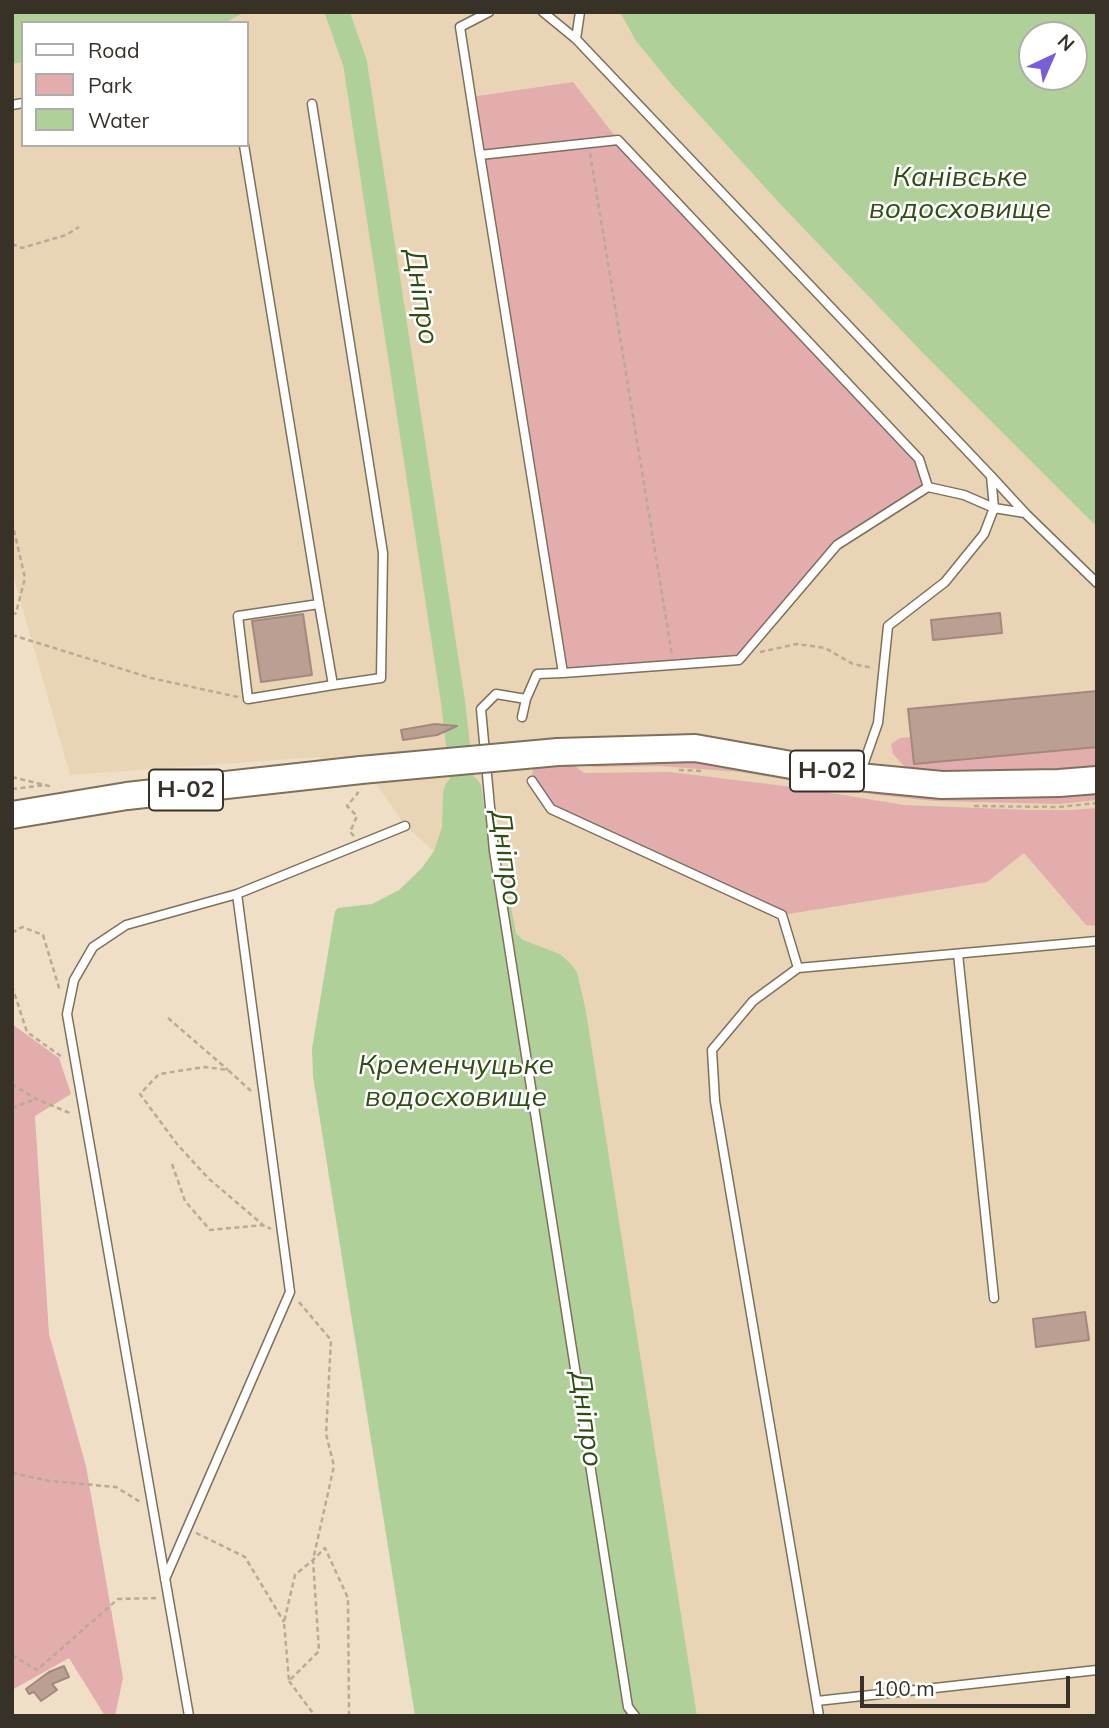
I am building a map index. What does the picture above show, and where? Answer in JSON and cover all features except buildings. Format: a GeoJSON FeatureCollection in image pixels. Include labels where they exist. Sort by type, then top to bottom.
{"type":"FeatureCollection","features":[{"type":"Feature","properties":{"kind":"main road","name":"Н-02"},"geometry":{"type":"LineString","coordinates":[[12,815],[80,803],[355,779],[558,752],[695,748],[859,777],[942,785],[1097,780]]}},
{"type":"Feature","properties":{"kind":"lane"},"geometry":{"type":"LineString","coordinates":[[489,12],[460,27],[563,673]]}},
{"type":"Feature","properties":{"kind":"lane"},"geometry":{"type":"LineString","coordinates":[[543,12],[576,39],[1026,513],[1097,583]]}},
{"type":"Feature","properties":{"kind":"lane"},"geometry":{"type":"LineString","coordinates":[[576,39],[580,12]]}},
{"type":"Feature","properties":{"kind":"lane"},"geometry":{"type":"LineString","coordinates":[[312,104],[383,553],[381,678],[248,699],[238,616],[319,604]]}},
{"type":"Feature","properties":{"kind":"lane"},"geometry":{"type":"LineString","coordinates":[[480,155],[618,140],[919,459],[928,487]]}},
{"type":"Feature","properties":{"kind":"lane"},"geometry":{"type":"LineString","coordinates":[[244,147],[333,685]]}},
{"type":"Feature","properties":{"kind":"lane"},"geometry":{"type":"LineString","coordinates":[[859,777],[878,723],[888,626],[946,582],[984,534],[994,508],[991,476]]}},
{"type":"Feature","properties":{"kind":"lane"},"geometry":{"type":"LineString","coordinates":[[522,717],[526,699],[537,674],[739,660],[837,545],[928,487],[964,495],[994,508],[1026,513]]}},
{"type":"Feature","properties":{"kind":"lane"},"geometry":{"type":"LineString","coordinates":[[526,699],[496,694],[481,709],[494,852],[628,1707],[635,1716]]}},
{"type":"Feature","properties":{"kind":"lane"},"geometry":{"type":"LineString","coordinates":[[532,781],[551,809],[782,915],[798,968]]}},
{"type":"Feature","properties":{"kind":"lane"},"geometry":{"type":"LineString","coordinates":[[189,1716],[67,1014],[74,981],[93,947],[125,925],[237,894],[405,826]]}},
{"type":"Feature","properties":{"kind":"lane"},"geometry":{"type":"LineString","coordinates":[[165,1579],[290,1292],[237,894]]}},
{"type":"Feature","properties":{"kind":"lane"},"geometry":{"type":"LineString","coordinates":[[819,1716],[715,1101],[712,1051],[753,1001],[798,968],[1097,942]]}},
{"type":"Feature","properties":{"kind":"lane"},"geometry":{"type":"LineString","coordinates":[[958,954],[994,1298]]}},
{"type":"Feature","properties":{"kind":"lane"},"geometry":{"type":"LineString","coordinates":[[817,1701],[1097,1670]]}},
{"type":"Feature","properties":{"kind":"path"},"geometry":{"type":"LineString","coordinates":[[588,143],[674,665]]}},
{"type":"Feature","properties":{"kind":"path"},"geometry":{"type":"LineString","coordinates":[[12,244],[22,248],[66,235],[79,227]]}},
{"type":"Feature","properties":{"kind":"path"},"geometry":{"type":"LineString","coordinates":[[12,522],[25,578],[16,612],[12,615]]}},
{"type":"Feature","properties":{"kind":"path"},"geometry":{"type":"LineString","coordinates":[[12,635],[151,678],[248,699]]}},
{"type":"Feature","properties":{"kind":"path"},"geometry":{"type":"LineString","coordinates":[[739,660],[761,651],[797,644],[825,648],[853,664],[883,670]]}},
{"type":"Feature","properties":{"kind":"path"},"geometry":{"type":"LineString","coordinates":[[12,778],[50,785],[80,803]]}},
{"type":"Feature","properties":{"kind":"path"},"geometry":{"type":"LineString","coordinates":[[355,779],[358,793],[347,806],[357,816],[350,832],[362,842]]}},
{"type":"Feature","properties":{"kind":"path"},"geometry":{"type":"LineString","coordinates":[[12,789],[50,785]]}},
{"type":"Feature","properties":{"kind":"path"},"geometry":{"type":"LineString","coordinates":[[12,933],[22,927],[43,935],[67,1014]]}},
{"type":"Feature","properties":{"kind":"path"},"geometry":{"type":"LineString","coordinates":[[12,986],[27,1032],[76,1065]]}},
{"type":"Feature","properties":{"kind":"path"},"geometry":{"type":"LineString","coordinates":[[168,1017],[265,1103]]}},
{"type":"Feature","properties":{"kind":"path"},"geometry":{"type":"LineString","coordinates":[[228,1070],[205,1067],[159,1074],[140,1094],[177,1144],[208,1178],[263,1225],[283,1236]]}},
{"type":"Feature","properties":{"kind":"path"},"geometry":{"type":"LineString","coordinates":[[12,1084],[36,1099],[85,1119]]}},
{"type":"Feature","properties":{"kind":"path"},"geometry":{"type":"LineString","coordinates":[[12,1108],[36,1099]]}},
{"type":"Feature","properties":{"kind":"path"},"geometry":{"type":"LineString","coordinates":[[172,1164],[185,1201],[210,1230],[263,1225]]}},
{"type":"Feature","properties":{"kind":"path"},"geometry":{"type":"LineString","coordinates":[[289,1681],[319,1651],[313,1560],[334,1466],[326,1434],[331,1340],[290,1292]]}},
{"type":"Feature","properties":{"kind":"path"},"geometry":{"type":"LineString","coordinates":[[12,1473],[50,1481],[116,1487],[153,1511]]}},
{"type":"Feature","properties":{"kind":"path"},"geometry":{"type":"LineString","coordinates":[[187,1528],[245,1558],[284,1622]]}},
{"type":"Feature","properties":{"kind":"path"},"geometry":{"type":"LineString","coordinates":[[314,1716],[289,1681],[284,1622],[295,1575],[325,1548],[348,1598],[349,1716]]}},
{"type":"Feature","properties":{"kind":"path"},"geometry":{"type":"LineString","coordinates":[[12,1655],[37,1670],[118,1599],[169,1597]]}},
{"type":"Feature","properties":{"kind":"shaded area"},"geometry":{"type":"Polygon","coordinates":[[[245,12],[620,12],[636,41],[672,85],[782,206],[1097,527],[1097,1716],[697,1716],[586,1011],[577,972],[560,954],[523,940],[516,933],[510,901],[492,855],[481,785],[477,779],[446,783],[443,792],[442,827],[434,851],[405,826],[376,783],[361,770],[322,775],[320,757],[70,775],[12,571],[12,64],[21,62],[21,147],[248,147],[248,21],[229,21],[245,12]]]}},
{"type":"Feature","properties":{"kind":"green space"},"geometry":{"type":"Polygon","coordinates":[[[573,82],[618,140],[919,459],[928,487],[837,545],[739,660],[563,673],[471,97],[573,82]]]}},
{"type":"Feature","properties":{"kind":"green space"},"geometry":{"type":"Polygon","coordinates":[[[911,737],[914,764],[1097,747],[1097,769],[1064,772],[918,773],[903,765],[893,754],[891,744],[900,738],[911,737]]]}},
{"type":"Feature","properties":{"kind":"green space"},"geometry":{"type":"Polygon","coordinates":[[[699,761],[1097,792],[1097,800],[1059,804],[935,801],[878,795],[740,772],[660,766],[592,767],[587,762],[699,761]]]}},
{"type":"Feature","properties":{"kind":"green space"},"geometry":{"type":"Polygon","coordinates":[[[571,763],[584,773],[670,772],[801,788],[904,805],[1029,810],[1097,808],[1097,926],[1086,925],[1024,853],[987,882],[782,915],[551,809],[532,781],[533,766],[571,763]]]}},
{"type":"Feature","properties":{"kind":"green space"},"geometry":{"type":"Polygon","coordinates":[[[12,1024],[59,1058],[71,1094],[35,1116],[49,1334],[86,1466],[123,1678],[115,1716],[105,1716],[69,1658],[12,1690],[12,1024]]]}},
{"type":"Feature","properties":{"kind":"water"},"geometry":{"type":"Polygon","coordinates":[[[12,12],[245,12],[229,21],[21,21],[21,62],[12,64],[12,12]]]}},
{"type":"Feature","properties":{"kind":"water","name":"Канівське водосховище"},"geometry":{"type":"Polygon","coordinates":[[[620,12],[1097,12],[1097,527],[924,354],[782,206],[672,85],[636,41],[620,12]]]}},
{"type":"Feature","properties":{"kind":"water","name":"Кременчуцьке водосховище"},"geometry":{"type":"Polygon","coordinates":[[[470,774],[481,785],[492,855],[510,901],[516,933],[523,940],[560,954],[577,972],[586,1011],[697,1716],[415,1716],[313,1076],[312,1049],[335,911],[338,908],[372,904],[399,890],[421,869],[434,851],[442,827],[443,792],[446,783],[452,777],[470,774]]]}},
{"type":"Feature","properties":{"kind":"waterway","name":"Дніпро"},"geometry":{"type":"LineString","coordinates":[[337,12],[355,63],[453,702],[462,780]]}}]}
